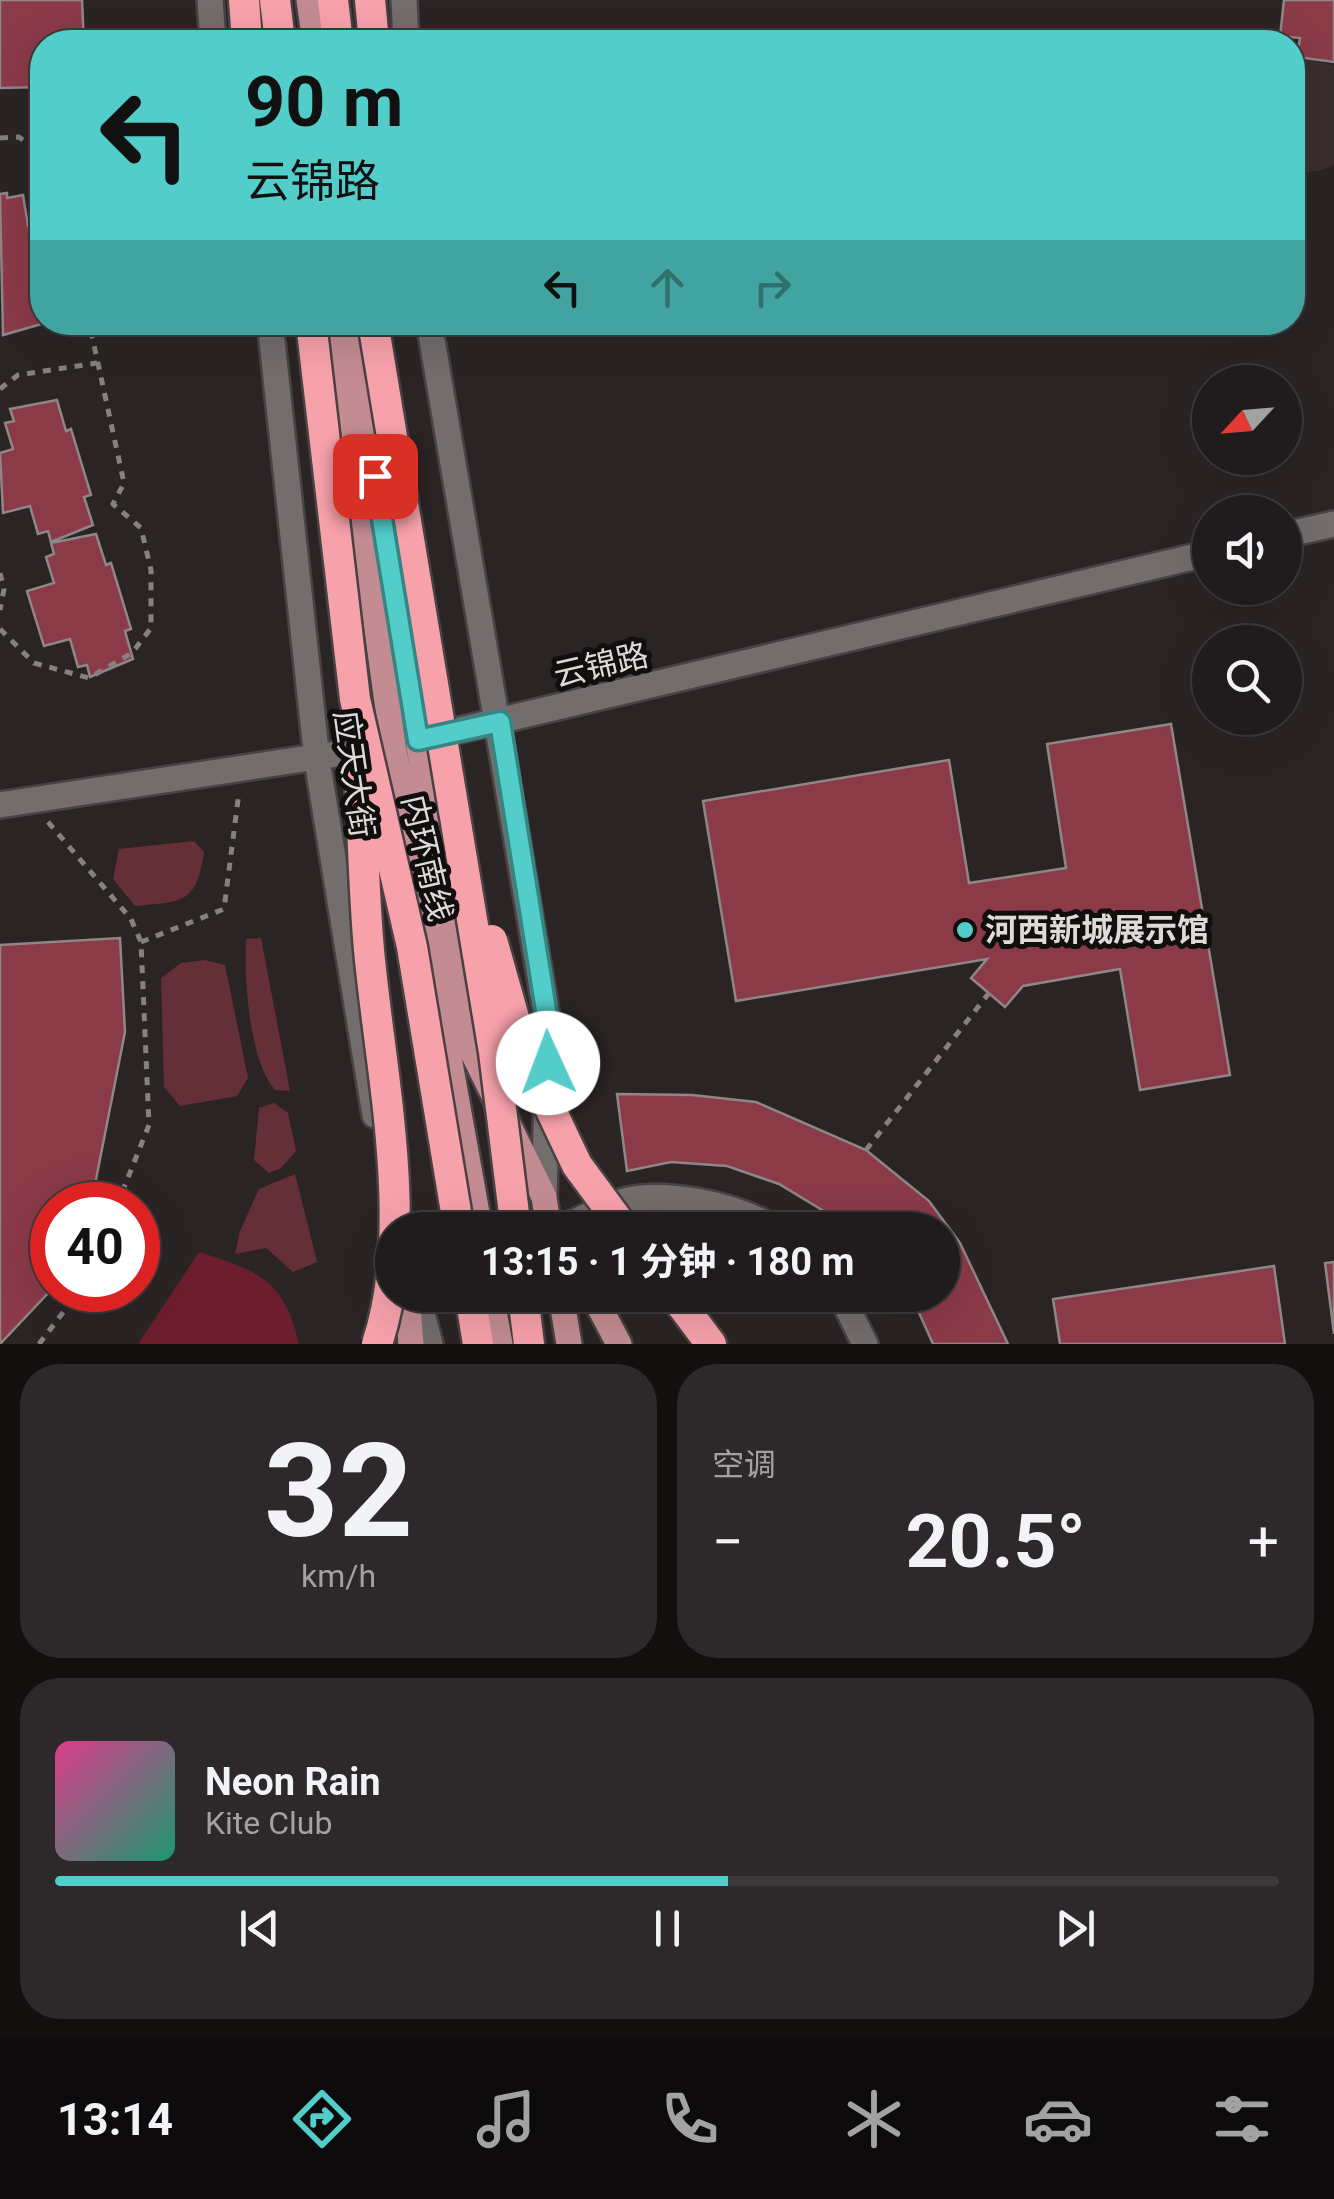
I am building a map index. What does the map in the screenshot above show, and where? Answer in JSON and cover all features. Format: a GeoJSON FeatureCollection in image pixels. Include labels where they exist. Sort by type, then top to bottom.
{"type":"FeatureCollection","features":[{"type":"Feature","properties":{"kind":"highway"},"geometry":{"type":"LineString","coordinates":[[244,0],[246,30]]}},
{"type":"Feature","properties":{"kind":"highway"},"geometry":{"type":"LineString","coordinates":[[275,0],[279,30]]}},
{"type":"Feature","properties":{"kind":"highway"},"geometry":{"type":"LineString","coordinates":[[333,0],[337,30]]}},
{"type":"Feature","properties":{"kind":"highway"},"geometry":{"type":"LineString","coordinates":[[370,0],[372,30]]}},
{"type":"Feature","properties":{"kind":"highway","name":"内环南线"},"geometry":{"type":"LineString","coordinates":[[310,335],[355,699],[412,947],[456,1212]]}},
{"type":"Feature","properties":{"kind":"highway","name":"内环南线"},"geometry":{"type":"LineString","coordinates":[[374,335],[494,1052],[514,1212]]}},
{"type":"Feature","properties":{"kind":"highway"},"geometry":{"type":"LineString","coordinates":[[355,699],[369,949],[392,1146],[390,1303],[377,1344]]}},
{"type":"Feature","properties":{"kind":"highway"},"geometry":{"type":"LineString","coordinates":[[447,777],[524,1053],[577,1165],[612,1212]]}},
{"type":"Feature","properties":{"kind":"highway"},"geometry":{"type":"LineString","coordinates":[[473,1312],[478,1344]]}},
{"type":"Feature","properties":{"kind":"highway"},"geometry":{"type":"LineString","coordinates":[[525,1312],[529,1344]]}},
{"type":"Feature","properties":{"kind":"highway"},"geometry":{"type":"LineString","coordinates":[[687,1312],[711,1344]]}},
{"type":"Feature","properties":{"kind":"main road"},"geometry":{"type":"LineString","coordinates":[[296,0],[299,30]]}},
{"type":"Feature","properties":{"kind":"main road"},"geometry":{"type":"LineString","coordinates":[[309,0],[313,30]]}},
{"type":"Feature","properties":{"kind":"main road"},"geometry":{"type":"LineString","coordinates":[[311,335],[405,742]]}},
{"type":"Feature","properties":{"kind":"main road","name":"应天大街"},"geometry":{"type":"LineString","coordinates":[[336,335],[405,742],[477,1212]]}},
{"type":"Feature","properties":{"kind":"main road","name":"应天大街"},"geometry":{"type":"LineString","coordinates":[[354,335],[405,742],[465,1037],[544,1197],[547,1212]]}},
{"type":"Feature","properties":{"kind":"main road"},"geometry":{"type":"LineString","coordinates":[[382,1158],[394,1212]]}},
{"type":"Feature","properties":{"kind":"main road"},"geometry":{"type":"LineString","coordinates":[[544,1197],[552,1212]]}},
{"type":"Feature","properties":{"kind":"main road"},"geometry":{"type":"LineString","coordinates":[[408,1312],[411,1344]]}},
{"type":"Feature","properties":{"kind":"main road"},"geometry":{"type":"LineString","coordinates":[[494,1312],[500,1344]]}},
{"type":"Feature","properties":{"kind":"main road"},"geometry":{"type":"LineString","coordinates":[[564,1312],[569,1344]]}},
{"type":"Feature","properties":{"kind":"main road"},"geometry":{"type":"LineString","coordinates":[[602,1312],[619,1344]]}},
{"type":"Feature","properties":{"kind":"street"},"geometry":{"type":"LineString","coordinates":[[210,0],[211,30]]}},
{"type":"Feature","properties":{"kind":"street"},"geometry":{"type":"LineString","coordinates":[[404,0],[405,30]]}},
{"type":"Feature","properties":{"kind":"street","name":"应天大街"},"geometry":{"type":"LineString","coordinates":[[271,335],[316,760],[382,1158]]}},
{"type":"Feature","properties":{"kind":"street","name":"应天大街"},"geometry":{"type":"LineString","coordinates":[[431,335],[500,722],[549,1029],[544,1197]]}},
{"type":"Feature","properties":{"kind":"street"},"geometry":{"type":"LineString","coordinates":[[1302,532],[1334,524]]}},
{"type":"Feature","properties":{"kind":"street","name":"云锦路"},"geometry":{"type":"LineString","coordinates":[[0,805],[316,760],[405,742],[1192,557]]}},
{"type":"Feature","properties":{"kind":"street"},"geometry":{"type":"LineString","coordinates":[[598,1212],[621,1201],[663,1197],[712,1204],[731,1212]]}},
{"type":"Feature","properties":{"kind":"street"},"geometry":{"type":"LineString","coordinates":[[422,1312],[430,1344]]}},
{"type":"Feature","properties":{"kind":"street"},"geometry":{"type":"LineString","coordinates":[[849,1312],[865,1344]]}},
{"type":"Feature","properties":{"kind":"path"},"geometry":{"type":"LineString","coordinates":[[0,138],[18,136],[30,146]]}},
{"type":"Feature","properties":{"kind":"path"},"geometry":{"type":"LineString","coordinates":[[0,629],[34,663],[89,678],[132,652],[151,628],[151,570],[141,528],[113,504],[124,483],[91,335]]}},
{"type":"Feature","properties":{"kind":"path"},"geometry":{"type":"LineString","coordinates":[[0,390],[18,375],[96,363]]}},
{"type":"Feature","properties":{"kind":"path"},"geometry":{"type":"LineString","coordinates":[[0,573],[4,589],[0,610]]}},
{"type":"Feature","properties":{"kind":"path"},"geometry":{"type":"LineString","coordinates":[[141,942],[224,909],[240,790]]}},
{"type":"Feature","properties":{"kind":"path"},"geometry":{"type":"LineString","coordinates":[[30,801],[130,919],[141,942],[149,1124],[127,1182]]}},
{"type":"Feature","properties":{"kind":"path"},"geometry":{"type":"LineString","coordinates":[[866,1150],[989,993]]}},
{"type":"Feature","properties":{"kind":"path"},"geometry":{"type":"LineString","coordinates":[[38,1344],[63,1312]]}},
{"type":"Feature","properties":{"kind":"shaded area"},"geometry":{"type":"Polygon","coordinates":[[[1305,59],[1334,65],[1334,165],[1305,172],[1305,59]]]}},
{"type":"Feature","properties":{"kind":"shaded area"},"geometry":{"type":"Polygon","coordinates":[[[194,841],[204,852],[197,882],[185,897],[135,906],[113,879],[119,849],[194,841]]]}},
{"type":"Feature","properties":{"kind":"shaded area"},"geometry":{"type":"Polygon","coordinates":[[[261,938],[290,1091],[275,1090],[266,1077],[254,1040],[247,996],[246,939],[261,938]]]}},
{"type":"Feature","properties":{"kind":"shaded area"},"geometry":{"type":"Polygon","coordinates":[[[205,960],[225,965],[248,1078],[237,1096],[180,1106],[164,1087],[161,978],[181,963],[205,960]]]}},
{"type":"Feature","properties":{"kind":"shaded area"},"geometry":{"type":"Polygon","coordinates":[[[274,1103],[288,1113],[296,1151],[281,1168],[269,1173],[254,1160],[259,1108],[274,1103]]]}},
{"type":"Feature","properties":{"kind":"shaded area"},"geometry":{"type":"Polygon","coordinates":[[[295,1174],[317,1262],[293,1272],[266,1248],[235,1254],[240,1231],[259,1189],[295,1174]]]}},
{"type":"Feature","properties":{"kind":"shaded area"},"geometry":{"type":"Polygon","coordinates":[[[199,1252],[237,1265],[266,1281],[285,1305],[299,1344],[138,1344],[199,1252]]]}},
{"type":"Feature","properties":{"kind":"building"},"geometry":{"type":"Polygon","coordinates":[[[0,0],[82,0],[83,30],[30,30],[30,87],[0,88],[0,0]]]}},
{"type":"Feature","properties":{"kind":"building"},"geometry":{"type":"Polygon","coordinates":[[[1284,0],[1334,0],[1334,62],[1305,58],[1305,30],[1281,30],[1284,0]]]}},
{"type":"Feature","properties":{"kind":"building"},"geometry":{"type":"Polygon","coordinates":[[[7,193],[7,198],[23,195],[30,226],[30,327],[3,335],[0,194],[7,193]]]}},
{"type":"Feature","properties":{"kind":"building"},"geometry":{"type":"Polygon","coordinates":[[[57,400],[66,431],[71,429],[91,495],[84,497],[93,525],[51,542],[48,531],[38,534],[30,506],[3,513],[0,453],[13,449],[5,423],[14,421],[10,409],[57,400]]]}},
{"type":"Feature","properties":{"kind":"building"},"geometry":{"type":"Polygon","coordinates":[[[96,534],[106,565],[111,563],[131,629],[125,631],[133,659],[90,677],[87,665],[78,667],[70,639],[44,646],[27,591],[54,583],[46,557],[54,554],[51,543],[96,534]]]}},
{"type":"Feature","properties":{"kind":"building","name":"河西新城展示馆"},"geometry":{"type":"Polygon","coordinates":[[[1171,724],[1230,1075],[1140,1090],[1120,969],[1023,986],[1005,1007],[971,978],[987,959],[736,1001],[703,801],[949,760],[969,883],[1066,868],[1047,744],[1171,724]]]}},
{"type":"Feature","properties":{"kind":"building"},"geometry":{"type":"Polygon","coordinates":[[[120,938],[125,1032],[96,1182],[30,1182],[30,1312],[0,1344],[0,945],[120,938]]]}},
{"type":"Feature","properties":{"kind":"building"},"geometry":{"type":"Polygon","coordinates":[[[617,1094],[692,1095],[756,1102],[866,1150],[937,1212],[825,1212],[779,1184],[727,1166],[671,1162],[627,1171],[617,1094]]]}},
{"type":"Feature","properties":{"kind":"building"},"geometry":{"type":"Polygon","coordinates":[[[960,1243],[1008,1344],[933,1344],[919,1312],[960,1312],[960,1243]]]}},
{"type":"Feature","properties":{"kind":"building"},"geometry":{"type":"Polygon","coordinates":[[[1334,1262],[1334,1334],[1325,1263],[1334,1262]]]}},
{"type":"Feature","properties":{"kind":"building"},"geometry":{"type":"Polygon","coordinates":[[[1274,1266],[1285,1344],[1060,1344],[1053,1299],[1274,1266]]]}},
{"type":"Feature","properties":{"kind":"place","name":"河西新城展示馆"},"geometry":{"type":"Point","coordinates":[965,930]}},
{"type":"Feature","properties":{"kind":"route"},"geometry":{"type":"LineString","coordinates":[[375,476],[418,740],[500,722],[549,1029],[548,1063]]}}]}
